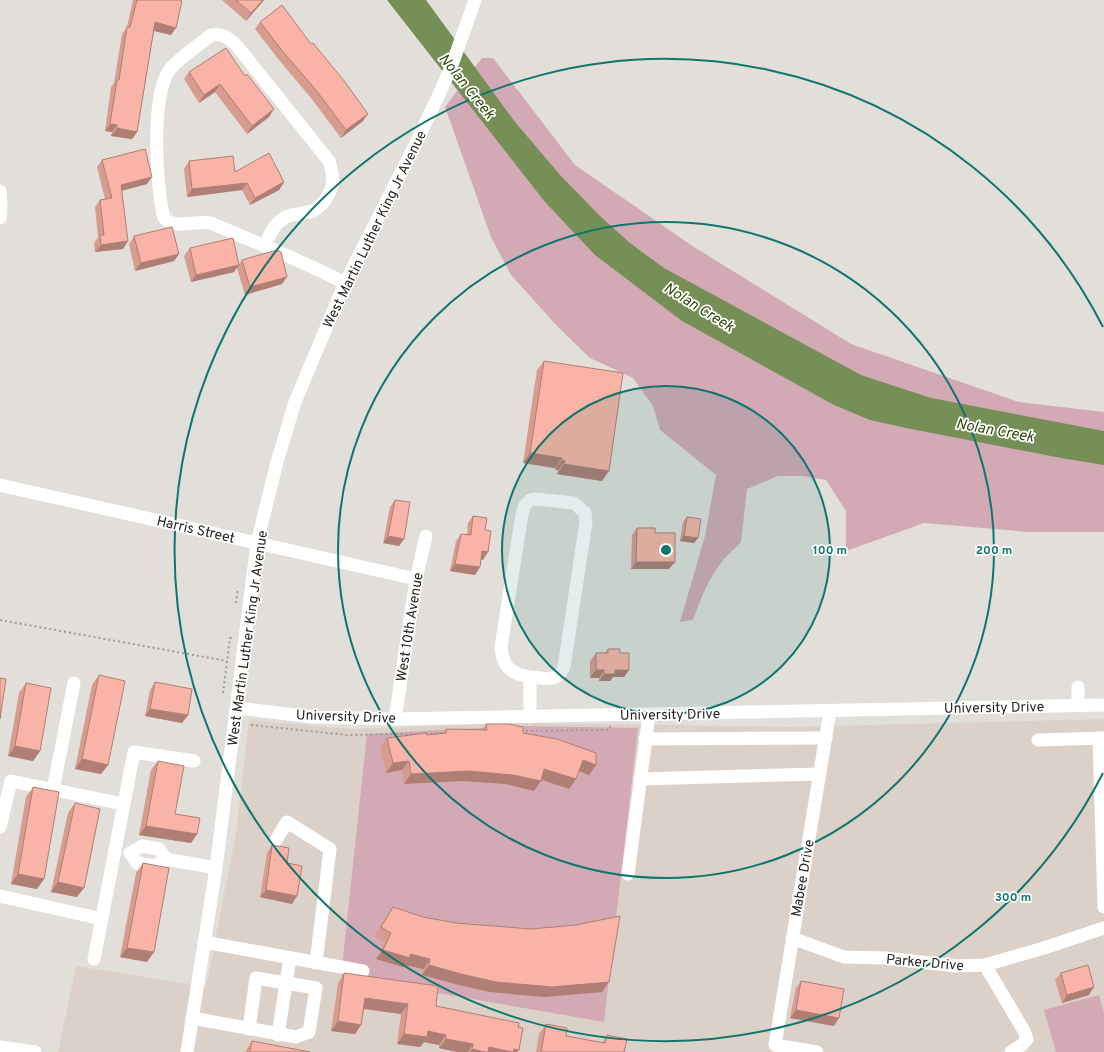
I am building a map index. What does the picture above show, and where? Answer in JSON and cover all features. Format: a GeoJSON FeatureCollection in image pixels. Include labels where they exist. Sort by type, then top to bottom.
{"type":"FeatureCollection","features":[{"type":"Feature","properties":{"kind":"street","name":"West Martin Luther King Jr Avenue"},"geometry":{"type":"LineString","coordinates":[[187,1052],[216,868],[257,543],[277,462],[296,402],[345,283],[415,145],[453,62],[475,0]]}},
{"type":"Feature","properties":{"kind":"street"},"geometry":{"type":"LineString","coordinates":[[265,246],[271,229],[278,223],[294,214],[314,211],[320,206],[331,191],[333,173],[329,161],[237,46],[228,37],[219,34],[211,35],[171,68],[164,83],[155,148],[164,218],[169,222],[177,224],[204,222],[211,223],[265,246],[280,252],[345,283]]}},
{"type":"Feature","properties":{"kind":"street"},"geometry":{"type":"LineString","coordinates":[[0,191],[0,218]]}},
{"type":"Feature","properties":{"kind":"street","name":"Harris Street"},"geometry":{"type":"LineString","coordinates":[[0,484],[416,579]]}},
{"type":"Feature","properties":{"kind":"street"},"geometry":{"type":"LineString","coordinates":[[536,499],[574,503],[586,513],[586,522],[564,666],[561,674],[556,678],[530,677],[515,674],[507,667],[502,659],[501,647],[522,514],[525,505],[530,500],[536,499]]}},
{"type":"Feature","properties":{"kind":"street","name":"West 10th Avenue"},"geometry":{"type":"LineString","coordinates":[[395,719],[416,579],[426,536]]}},
{"type":"Feature","properties":{"kind":"street"},"geometry":{"type":"LineString","coordinates":[[530,677],[530,717]]}},
{"type":"Feature","properties":{"kind":"street"},"geometry":{"type":"LineString","coordinates":[[53,790],[74,683]]}},
{"type":"Feature","properties":{"kind":"street"},"geometry":{"type":"LineString","coordinates":[[1078,687],[1078,705]]}},
{"type":"Feature","properties":{"kind":"street","name":"University Drive"},"geometry":{"type":"LineString","coordinates":[[237,708],[313,717],[395,719],[1104,705]]}},
{"type":"Feature","properties":{"kind":"street","name":"Mabee Drive"},"geometry":{"type":"LineString","coordinates":[[795,1050],[774,1045],[830,711]]}},
{"type":"Feature","properties":{"kind":"street"},"geometry":{"type":"LineString","coordinates":[[628,874],[649,715]]}},
{"type":"Feature","properties":{"kind":"street"},"geometry":{"type":"LineString","coordinates":[[645,739],[826,738]]}},
{"type":"Feature","properties":{"kind":"street"},"geometry":{"type":"LineString","coordinates":[[1038,740],[1101,738],[1104,907]]}},
{"type":"Feature","properties":{"kind":"street"},"geometry":{"type":"LineString","coordinates":[[94,959],[134,752],[194,761]]}},
{"type":"Feature","properties":{"kind":"street"},"geometry":{"type":"LineString","coordinates":[[640,779],[820,774]]}},
{"type":"Feature","properties":{"kind":"street"},"geometry":{"type":"LineString","coordinates":[[0,827],[11,781],[123,804]]}},
{"type":"Feature","properties":{"kind":"street"},"geometry":{"type":"LineString","coordinates":[[276,840],[287,822],[330,849],[316,963]]}},
{"type":"Feature","properties":{"kind":"street"},"geometry":{"type":"LineString","coordinates":[[114,851],[130,853],[142,846],[159,849],[166,859]]}},
{"type":"Feature","properties":{"kind":"street"},"geometry":{"type":"LineString","coordinates":[[130,853],[137,863],[154,866],[166,859],[216,868]]}},
{"type":"Feature","properties":{"kind":"street"},"geometry":{"type":"LineString","coordinates":[[0,896],[102,919]]}},
{"type":"Feature","properties":{"kind":"street","name":"Parker Drive"},"geometry":{"type":"LineString","coordinates":[[792,938],[844,957],[885,958],[956,966],[985,965],[1044,948],[1104,928]]}},
{"type":"Feature","properties":{"kind":"street"},"geometry":{"type":"LineString","coordinates":[[204,942],[363,971]]}},
{"type":"Feature","properties":{"kind":"street"},"geometry":{"type":"LineString","coordinates":[[278,1035],[290,958]]}},
{"type":"Feature","properties":{"kind":"street"},"geometry":{"type":"LineString","coordinates":[[985,965],[1027,1039],[1022,1045],[1011,1052]]}},
{"type":"Feature","properties":{"kind":"street"},"geometry":{"type":"LineString","coordinates":[[192,1018],[249,1028],[278,1035],[296,1037],[309,1032],[316,988],[256,978],[249,1028]]}},
{"type":"Feature","properties":{"kind":"street"},"geometry":{"type":"LineString","coordinates":[[0,1047],[35,1052]]}},
{"type":"Feature","properties":{"kind":"street"},"geometry":{"type":"LineString","coordinates":[[795,1050],[818,1052]]}},
{"type":"Feature","properties":{"kind":"path"},"geometry":{"type":"LineString","coordinates":[[236,608],[239,586]]}},
{"type":"Feature","properties":{"kind":"path"},"geometry":{"type":"LineString","coordinates":[[0,620],[227,661]]}},
{"type":"Feature","properties":{"kind":"path"},"geometry":{"type":"LineString","coordinates":[[223,693],[230,638],[232,638],[233,631]]}},
{"type":"Feature","properties":{"kind":"shaded area"},"geometry":{"type":"Polygon","coordinates":[[[482,58],[493,58],[575,165],[694,247],[851,344],[1019,402],[1104,412],[1104,532],[1029,532],[924,523],[846,551],[846,511],[826,480],[803,476],[778,476],[747,489],[741,542],[724,559],[714,573],[702,596],[693,620],[680,622],[705,536],[716,475],[660,430],[653,406],[633,378],[590,358],[559,328],[511,275],[491,237],[445,107],[482,58]]]}},
{"type":"Feature","properties":{"kind":"shaded area"},"geometry":{"type":"Polygon","coordinates":[[[1104,719],[1104,1052],[58,1052],[76,966],[206,987],[236,834],[249,720],[352,729],[524,723],[792,727],[1104,719]]]}},
{"type":"Feature","properties":{"kind":"shaded area"},"geometry":{"type":"Polygon","coordinates":[[[522,726],[638,728],[604,1022],[341,976],[367,734],[522,726]]]}},
{"type":"Feature","properties":{"kind":"shaded area"},"geometry":{"type":"Polygon","coordinates":[[[1099,995],[1104,1012],[1104,1052],[1056,1052],[1044,1010],[1099,995]]]}},
{"type":"Feature","properties":{"kind":"water","name":"Nolan Creek"},"geometry":{"type":"Polygon","coordinates":[[[387,0],[426,0],[515,122],[561,176],[600,216],[630,243],[664,268],[861,375],[931,398],[1104,431],[1104,465],[1061,458],[870,420],[834,405],[682,321],[595,255],[545,202],[387,0]]]}},
{"type":"Feature","properties":{"kind":"building"},"geometry":{"type":"Polygon","coordinates":[[[137,0],[182,1],[176,28],[155,22],[137,132],[117,128],[117,125],[110,124],[117,80],[119,80],[127,27],[130,27],[137,0]]]}},
{"type":"Feature","properties":{"kind":"building"},"geometry":{"type":"Polygon","coordinates":[[[236,0],[263,0],[251,13],[236,0]]]}},
{"type":"Feature","properties":{"kind":"building"},"geometry":{"type":"Polygon","coordinates":[[[282,5],[311,44],[313,43],[345,82],[368,114],[346,130],[316,90],[260,22],[282,5]]]}},
{"type":"Feature","properties":{"kind":"building"},"geometry":{"type":"Polygon","coordinates":[[[226,48],[245,76],[247,74],[274,109],[252,126],[220,84],[204,95],[189,72],[226,48]]]}},
{"type":"Feature","properties":{"kind":"building"},"geometry":{"type":"Polygon","coordinates":[[[145,149],[152,177],[121,185],[128,241],[101,245],[100,235],[104,235],[100,200],[112,198],[102,160],[145,149]]]}},
{"type":"Feature","properties":{"kind":"building"},"geometry":{"type":"Polygon","coordinates":[[[269,153],[284,182],[255,198],[247,183],[192,189],[189,161],[233,156],[235,172],[269,153]]]}},
{"type":"Feature","properties":{"kind":"building"},"geometry":{"type":"Polygon","coordinates":[[[172,227],[179,254],[141,263],[134,236],[172,227]]]}},
{"type":"Feature","properties":{"kind":"building"},"geometry":{"type":"Polygon","coordinates":[[[233,238],[239,265],[196,275],[190,248],[233,238]]]}},
{"type":"Feature","properties":{"kind":"building"},"geometry":{"type":"Polygon","coordinates":[[[277,250],[281,252],[287,277],[250,287],[242,260],[277,250]]]}},
{"type":"Feature","properties":{"kind":"building"},"geometry":{"type":"Polygon","coordinates":[[[544,361],[623,373],[609,471],[564,464],[565,461],[562,460],[562,458],[530,453],[544,361]]]}},
{"type":"Feature","properties":{"kind":"building"},"geometry":{"type":"Polygon","coordinates":[[[395,500],[410,502],[404,539],[388,536],[395,500]]]}},
{"type":"Feature","properties":{"kind":"building"},"geometry":{"type":"Polygon","coordinates":[[[473,516],[487,518],[485,530],[491,531],[488,552],[482,551],[480,567],[455,564],[461,534],[471,535],[473,516]]]}},
{"type":"Feature","properties":{"kind":"building"},"geometry":{"type":"Polygon","coordinates":[[[687,517],[701,519],[698,538],[684,536],[687,517]]]}},
{"type":"Feature","properties":{"kind":"building"},"geometry":{"type":"Polygon","coordinates":[[[637,528],[655,528],[655,533],[675,533],[675,562],[636,562],[637,528]]]}},
{"type":"Feature","properties":{"kind":"building"},"geometry":{"type":"Polygon","coordinates":[[[608,649],[620,649],[620,653],[629,653],[629,670],[615,670],[615,674],[604,674],[604,670],[596,670],[596,653],[608,653],[608,649]]]}},
{"type":"Feature","properties":{"kind":"building"},"geometry":{"type":"Polygon","coordinates":[[[99,675],[125,681],[108,765],[82,759],[99,675]]]}},
{"type":"Feature","properties":{"kind":"building"},"geometry":{"type":"Polygon","coordinates":[[[0,678],[6,679],[0,719],[0,678]]]}},
{"type":"Feature","properties":{"kind":"building"},"geometry":{"type":"Polygon","coordinates":[[[155,682],[192,689],[188,715],[150,709],[155,682]]]}},
{"type":"Feature","properties":{"kind":"building"},"geometry":{"type":"Polygon","coordinates":[[[26,683],[51,688],[40,751],[15,746],[26,683]]]}},
{"type":"Feature","properties":{"kind":"building"},"geometry":{"type":"Polygon","coordinates":[[[486,724],[509,724],[523,727],[523,733],[557,739],[596,753],[596,765],[583,760],[576,779],[544,769],[541,781],[513,775],[469,771],[411,774],[409,761],[393,763],[387,738],[426,733],[427,735],[446,733],[446,729],[487,730],[486,724]]]}},
{"type":"Feature","properties":{"kind":"building"},"geometry":{"type":"Polygon","coordinates":[[[158,761],[184,766],[175,814],[200,818],[197,834],[146,826],[158,761]]]}},
{"type":"Feature","properties":{"kind":"building"},"geometry":{"type":"Polygon","coordinates":[[[33,787],[59,792],[44,879],[18,874],[33,787]]]}},
{"type":"Feature","properties":{"kind":"building"},"geometry":{"type":"Polygon","coordinates":[[[75,803],[100,809],[84,888],[58,882],[75,803]]]}},
{"type":"Feature","properties":{"kind":"building"},"geometry":{"type":"Polygon","coordinates":[[[272,845],[289,848],[287,863],[302,866],[297,896],[266,890],[272,845]]]}},
{"type":"Feature","properties":{"kind":"building"},"geometry":{"type":"Polygon","coordinates":[[[143,863],[169,868],[154,952],[127,948],[143,863]]]}},
{"type":"Feature","properties":{"kind":"building"},"geometry":{"type":"Polygon","coordinates":[[[393,907],[423,917],[456,923],[531,929],[576,925],[620,916],[609,982],[552,987],[496,982],[429,965],[430,959],[410,954],[410,958],[383,950],[391,933],[381,927],[393,907]]]}},
{"type":"Feature","properties":{"kind":"building"},"geometry":{"type":"Polygon","coordinates":[[[1088,965],[1094,987],[1067,995],[1061,973],[1088,965]]]}},
{"type":"Feature","properties":{"kind":"building"},"geometry":{"type":"Polygon","coordinates":[[[344,973],[438,986],[436,1006],[519,1023],[518,1027],[523,1028],[519,1050],[514,1049],[512,1052],[489,1047],[488,1052],[485,1052],[472,1049],[473,1044],[446,1039],[446,1035],[428,1031],[427,1037],[404,1034],[408,1004],[365,998],[361,1025],[338,1021],[344,973]]]}},
{"type":"Feature","properties":{"kind":"building"},"geometry":{"type":"Polygon","coordinates":[[[801,981],[844,989],[839,1018],[796,1010],[801,981]]]}},
{"type":"Feature","properties":{"kind":"building"},"geometry":{"type":"Polygon","coordinates":[[[546,1024],[567,1028],[566,1036],[605,1043],[607,1035],[627,1039],[624,1052],[541,1052],[546,1024]]]}},
{"type":"Feature","properties":{"kind":"building"},"geometry":{"type":"Polygon","coordinates":[[[252,1041],[310,1052],[250,1052],[252,1041]]]}}]}
